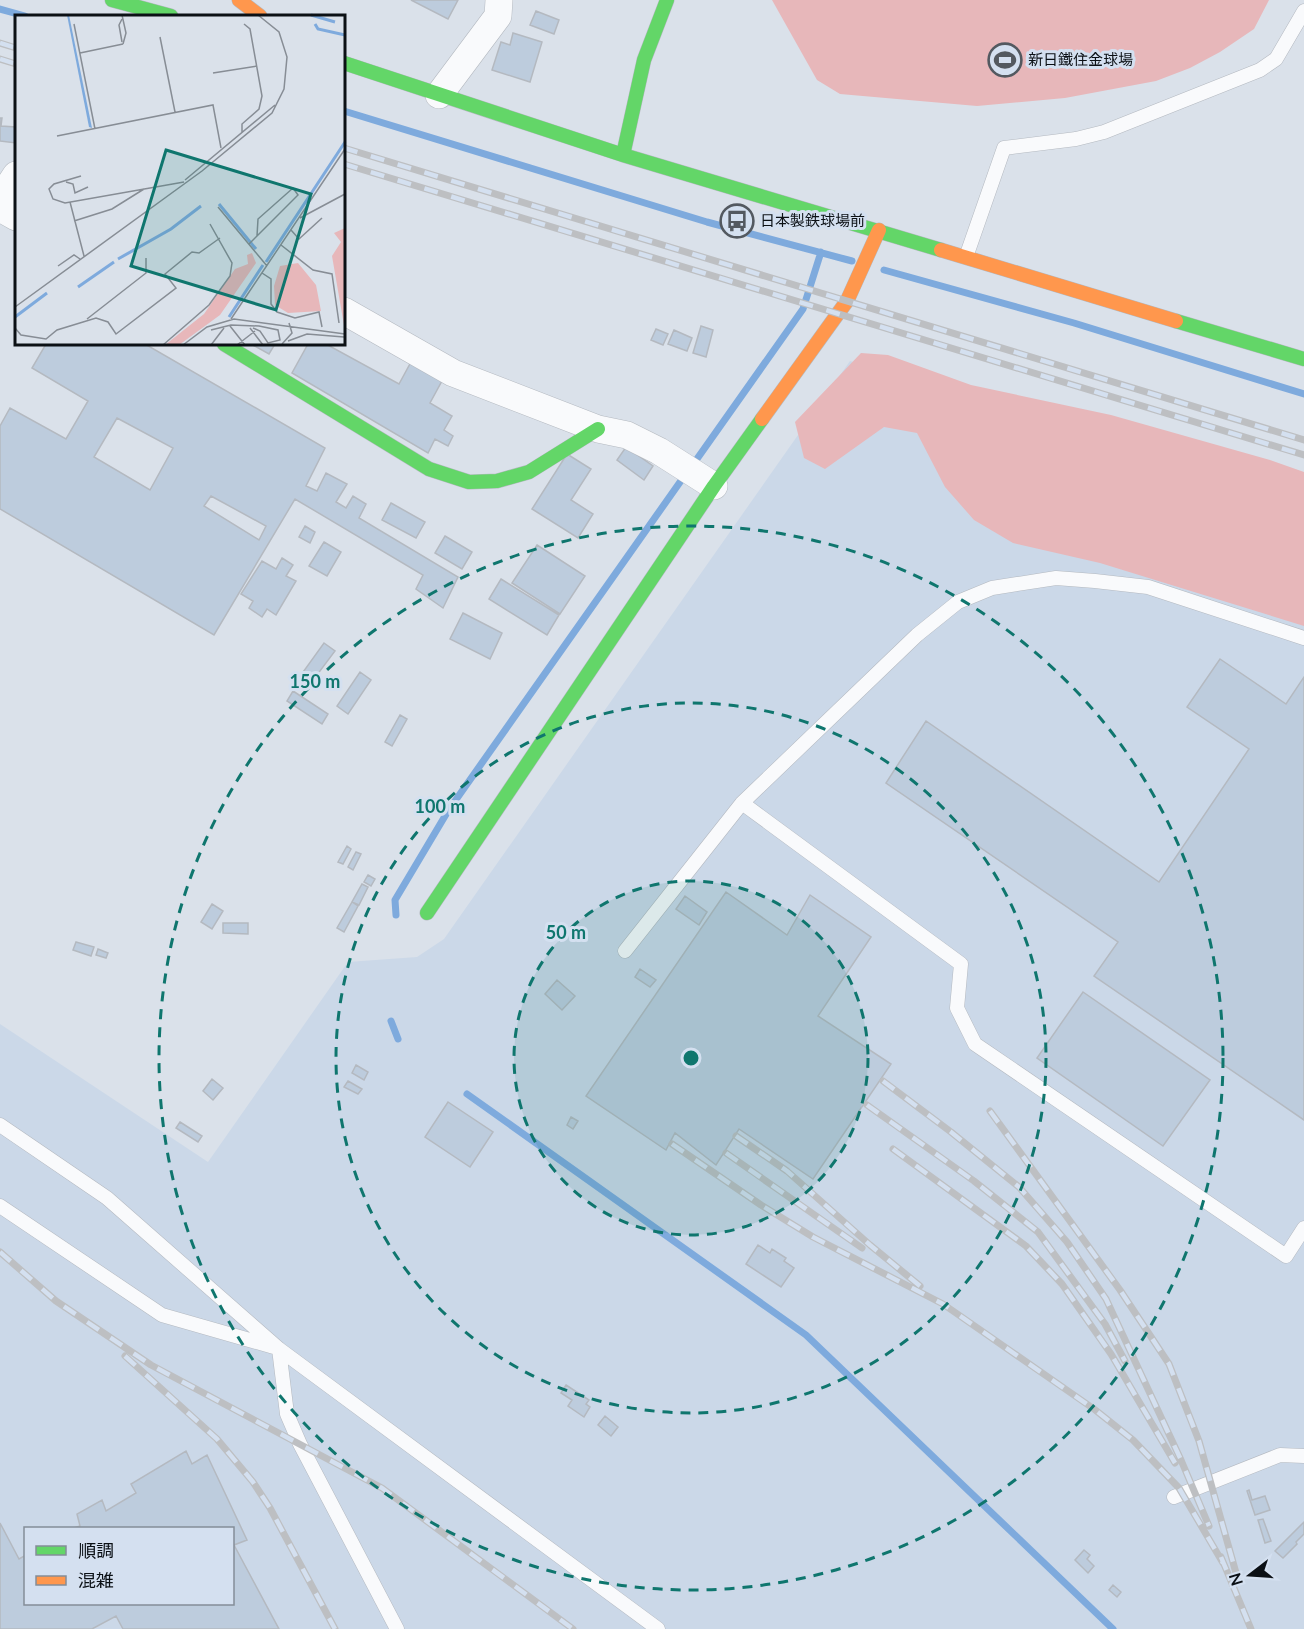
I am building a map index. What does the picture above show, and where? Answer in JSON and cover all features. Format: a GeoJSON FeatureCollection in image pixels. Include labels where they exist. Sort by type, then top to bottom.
{"type":"FeatureCollection","features":[{"type":"Feature","properties":{"kind":"street"},"geometry":{"type":"LineString","coordinates":[[112,0],[167,15]]}},
{"type":"Feature","properties":{"kind":"street"},"geometry":{"type":"LineString","coordinates":[[239,0],[259,15]]}},
{"type":"Feature","properties":{"kind":"street"},"geometry":{"type":"LineString","coordinates":[[439,95],[498,16],[498,0]]}},
{"type":"Feature","properties":{"kind":"street"},"geometry":{"type":"LineString","coordinates":[[623,155],[644,60],[667,0]]}},
{"type":"Feature","properties":{"kind":"street"},"geometry":{"type":"LineString","coordinates":[[345,63],[623,155],[1304,359]]}},
{"type":"Feature","properties":{"kind":"street"},"geometry":{"type":"LineString","coordinates":[[0,199],[15,176]]}},
{"type":"Feature","properties":{"kind":"street"},"geometry":{"type":"LineString","coordinates":[[0,208],[15,217]]}},
{"type":"Feature","properties":{"kind":"street"},"geometry":{"type":"LineString","coordinates":[[427,913],[698,476],[847,301],[879,230]]}},
{"type":"Feature","properties":{"kind":"street"},"geometry":{"type":"LineString","coordinates":[[345,312],[453,373],[598,429],[627,435],[659,451],[698,476]]}},
{"type":"Feature","properties":{"kind":"street"},"geometry":{"type":"LineString","coordinates":[[226,345],[429,469],[469,482],[497,481],[529,472],[598,429]]}},
{"type":"Feature","properties":{"kind":"lane"},"geometry":{"type":"LineString","coordinates":[[966,257],[1004,148],[1076,139],[1104,132],[1260,70],[1276,59],[1304,11]]}},
{"type":"Feature","properties":{"kind":"lane"},"geometry":{"type":"LineString","coordinates":[[625,951],[742,803],[917,635],[958,602],[992,588],[1056,578],[1148,587],[1304,638]]}},
{"type":"Feature","properties":{"kind":"lane"},"geometry":{"type":"LineString","coordinates":[[742,803],[961,964],[957,1008],[975,1044],[1286,1256],[1304,1228]]}},
{"type":"Feature","properties":{"kind":"lane"},"geometry":{"type":"LineString","coordinates":[[0,1125],[106,1198],[279,1349],[658,1629]]}},
{"type":"Feature","properties":{"kind":"lane"},"geometry":{"type":"LineString","coordinates":[[0,1206],[162,1315],[279,1349]]}},
{"type":"Feature","properties":{"kind":"lane"},"geometry":{"type":"LineString","coordinates":[[279,1349],[287,1414],[300,1444],[397,1629]]}},
{"type":"Feature","properties":{"kind":"lane"},"geometry":{"type":"LineString","coordinates":[[1174,1497],[1280,1455],[1304,1456]]}},
{"type":"Feature","properties":{"kind":"shaded area","name":"新日鐵住金球場"},"geometry":{"type":"Polygon","coordinates":[[[772,0],[1269,0],[1254,29],[1220,52],[1190,68],[1156,81],[1065,98],[977,106],[840,94],[817,80],[772,0]]]}},
{"type":"Feature","properties":{"kind":"shaded area"},"geometry":{"type":"Polygon","coordinates":[[[861,353],[888,355],[971,385],[1111,415],[1270,460],[1304,472],[1304,626],[1100,563],[1013,543],[974,520],[945,487],[917,433],[884,427],[825,469],[804,458],[795,422],[861,353]]]}},
{"type":"Feature","properties":{"kind":"shaded area"},"geometry":{"type":"Polygon","coordinates":[[[850,361],[1304,500],[1304,1629],[0,1629],[0,1024],[208,1162],[348,962],[417,957],[444,939],[850,361]]]}},
{"type":"Feature","properties":{"kind":"building"},"geometry":{"type":"Polygon","coordinates":[[[411,0],[458,0],[448,19],[411,0]]]}},
{"type":"Feature","properties":{"kind":"building"},"geometry":{"type":"Polygon","coordinates":[[[536,11],[559,20],[554,34],[530,25],[536,11]]]}},
{"type":"Feature","properties":{"kind":"building"},"geometry":{"type":"Polygon","coordinates":[[[513,33],[542,42],[530,82],[492,70],[501,42],[510,45],[513,33]]]}},
{"type":"Feature","properties":{"kind":"building"},"geometry":{"type":"Polygon","coordinates":[[[0,118],[2,118],[1,126],[15,127],[15,143],[0,141],[0,118]]]}},
{"type":"Feature","properties":{"kind":"building"},"geometry":{"type":"Polygon","coordinates":[[[701,326],[713,330],[706,357],[693,353],[701,326]]]}},
{"type":"Feature","properties":{"kind":"building"},"geometry":{"type":"Polygon","coordinates":[[[656,329],[668,334],[663,345],[651,340],[656,329]]]}},
{"type":"Feature","properties":{"kind":"building"},"geometry":{"type":"Polygon","coordinates":[[[674,330],[692,338],[687,351],[668,344],[674,330]]]}},
{"type":"Feature","properties":{"kind":"building"},"geometry":{"type":"Polygon","coordinates":[[[45,345],[147,345],[325,448],[306,486],[317,491],[326,473],[347,484],[336,502],[346,508],[353,496],[366,504],[359,518],[458,577],[443,608],[416,589],[423,575],[295,499],[214,635],[0,509],[0,426],[10,408],[66,439],[88,401],[32,368],[45,345]],[[117,418],[94,457],[150,490],[173,448],[117,418]],[[211,496],[204,506],[259,540],[266,526],[211,496]]]}},
{"type":"Feature","properties":{"kind":"building"},"geometry":{"type":"Polygon","coordinates":[[[253,345],[274,345],[269,354],[253,345]]]}},
{"type":"Feature","properties":{"kind":"building"},"geometry":{"type":"Polygon","coordinates":[[[307,345],[328,345],[399,384],[411,362],[443,379],[430,403],[452,416],[444,430],[453,436],[448,446],[435,439],[428,453],[292,373],[307,345]]]}},
{"type":"Feature","properties":{"kind":"building"},"geometry":{"type":"Polygon","coordinates":[[[626,447],[653,466],[644,480],[617,460],[626,447]]]}},
{"type":"Feature","properties":{"kind":"building"},"geometry":{"type":"Polygon","coordinates":[[[567,454],[591,469],[571,500],[593,514],[578,538],[532,509],[567,454]]]}},
{"type":"Feature","properties":{"kind":"building"},"geometry":{"type":"Polygon","coordinates":[[[391,503],[425,522],[416,538],[382,520],[391,503]]]}},
{"type":"Feature","properties":{"kind":"building"},"geometry":{"type":"Polygon","coordinates":[[[305,526],[315,532],[310,543],[299,537],[305,526]]]}},
{"type":"Feature","properties":{"kind":"building"},"geometry":{"type":"Polygon","coordinates":[[[445,536],[472,552],[462,569],[435,553],[445,536]]]}},
{"type":"Feature","properties":{"kind":"building"},"geometry":{"type":"Polygon","coordinates":[[[324,542],[341,552],[327,576],[309,566],[324,542]]]}},
{"type":"Feature","properties":{"kind":"building"},"geometry":{"type":"Polygon","coordinates":[[[537,545],[585,576],[560,614],[512,583],[537,545]]]}},
{"type":"Feature","properties":{"kind":"building"},"geometry":{"type":"Polygon","coordinates":[[[282,558],[293,565],[286,576],[296,581],[276,615],[267,609],[262,617],[249,608],[253,601],[241,594],[262,561],[276,569],[282,558]]]}},
{"type":"Feature","properties":{"kind":"building"},"geometry":{"type":"Polygon","coordinates":[[[501,579],[559,615],[547,635],[489,599],[501,579]]]}},
{"type":"Feature","properties":{"kind":"building"},"geometry":{"type":"Polygon","coordinates":[[[463,613],[502,633],[490,659],[450,639],[463,613]]]}},
{"type":"Feature","properties":{"kind":"building"},"geometry":{"type":"Polygon","coordinates":[[[324,643],[335,651],[308,687],[298,679],[324,643]]]}},
{"type":"Feature","properties":{"kind":"building"},"geometry":{"type":"Polygon","coordinates":[[[1220,659],[1286,704],[1304,677],[1304,1120],[1094,976],[1118,942],[886,783],[926,721],[1159,882],[1249,749],[1187,707],[1220,659]]]}},
{"type":"Feature","properties":{"kind":"building"},"geometry":{"type":"Polygon","coordinates":[[[360,672],[371,680],[348,714],[337,706],[360,672]]]}},
{"type":"Feature","properties":{"kind":"building"},"geometry":{"type":"Polygon","coordinates":[[[293,691],[328,714],[322,724],[287,701],[293,691]]]}},
{"type":"Feature","properties":{"kind":"building"},"geometry":{"type":"Polygon","coordinates":[[[400,715],[407,719],[392,746],[385,742],[400,715]]]}},
{"type":"Feature","properties":{"kind":"building"},"geometry":{"type":"Polygon","coordinates":[[[347,846],[351,849],[343,864],[338,862],[347,846]]]}},
{"type":"Feature","properties":{"kind":"building"},"geometry":{"type":"Polygon","coordinates":[[[356,852],[361,854],[353,870],[348,867],[356,852]]]}},
{"type":"Feature","properties":{"kind":"building"},"geometry":{"type":"Polygon","coordinates":[[[368,875],[375,879],[371,886],[364,882],[368,875]]]}},
{"type":"Feature","properties":{"kind":"building"},"geometry":{"type":"Polygon","coordinates":[[[362,884],[368,887],[359,905],[352,902],[362,884]]]}},
{"type":"Feature","properties":{"kind":"building"},"geometry":{"type":"Polygon","coordinates":[[[726,892],[787,935],[810,895],[871,937],[818,1016],[891,1064],[813,1179],[739,1129],[716,1165],[675,1133],[666,1150],[586,1096],[726,892]]]}},
{"type":"Feature","properties":{"kind":"building"},"geometry":{"type":"Polygon","coordinates":[[[685,896],[707,912],[699,925],[676,909],[685,896]]]}},
{"type":"Feature","properties":{"kind":"building"},"geometry":{"type":"Polygon","coordinates":[[[352,902],[358,906],[344,932],[337,928],[352,902]]]}},
{"type":"Feature","properties":{"kind":"building"},"geometry":{"type":"Polygon","coordinates":[[[212,904],[223,911],[212,929],[201,922],[212,904]]]}},
{"type":"Feature","properties":{"kind":"building"},"geometry":{"type":"Polygon","coordinates":[[[223,923],[248,923],[248,934],[223,933],[223,923]]]}},
{"type":"Feature","properties":{"kind":"building"},"geometry":{"type":"Polygon","coordinates":[[[76,942],[94,947],[91,956],[73,950],[76,942]]]}},
{"type":"Feature","properties":{"kind":"building"},"geometry":{"type":"Polygon","coordinates":[[[98,949],[108,953],[106,958],[96,955],[98,949]]]}},
{"type":"Feature","properties":{"kind":"building"},"geometry":{"type":"Polygon","coordinates":[[[640,969],[656,980],[650,987],[635,977],[640,969]]]}},
{"type":"Feature","properties":{"kind":"building"},"geometry":{"type":"Polygon","coordinates":[[[557,980],[575,996],[562,1010],[545,994],[557,980]]]}},
{"type":"Feature","properties":{"kind":"building"},"geometry":{"type":"Polygon","coordinates":[[[1083,992],[1210,1080],[1163,1146],[1037,1058],[1083,992]]]}},
{"type":"Feature","properties":{"kind":"building"},"geometry":{"type":"Polygon","coordinates":[[[356,1065],[368,1072],[364,1080],[352,1073],[356,1065]]]}},
{"type":"Feature","properties":{"kind":"building"},"geometry":{"type":"Polygon","coordinates":[[[212,1079],[223,1088],[213,1100],[203,1091],[212,1079]]]}},
{"type":"Feature","properties":{"kind":"building"},"geometry":{"type":"Polygon","coordinates":[[[348,1081],[362,1089],[358,1094],[344,1087],[348,1081]]]}},
{"type":"Feature","properties":{"kind":"building"},"geometry":{"type":"Polygon","coordinates":[[[448,1102],[493,1132],[470,1167],[425,1137],[448,1102]]]}},
{"type":"Feature","properties":{"kind":"building"},"geometry":{"type":"Polygon","coordinates":[[[571,1117],[578,1121],[573,1129],[567,1125],[571,1117]]]}},
{"type":"Feature","properties":{"kind":"building"},"geometry":{"type":"Polygon","coordinates":[[[180,1122],[202,1136],[198,1142],[176,1128],[180,1122]]]}},
{"type":"Feature","properties":{"kind":"building"},"geometry":{"type":"Polygon","coordinates":[[[758,1245],[770,1253],[772,1249],[786,1258],[784,1261],[794,1268],[781,1287],[746,1264],[758,1245]]]}},
{"type":"Feature","properties":{"kind":"building"},"geometry":{"type":"Polygon","coordinates":[[[566,1385],[589,1400],[586,1404],[590,1407],[584,1417],[568,1406],[572,1400],[561,1393],[566,1385]]]}},
{"type":"Feature","properties":{"kind":"building"},"geometry":{"type":"Polygon","coordinates":[[[605,1416],[618,1427],[611,1436],[598,1425],[605,1416]]]}},
{"type":"Feature","properties":{"kind":"building"},"geometry":{"type":"Polygon","coordinates":[[[186,1451],[192,1464],[207,1455],[247,1540],[234,1545],[234,1527],[77,1527],[80,1526],[77,1514],[102,1500],[106,1511],[136,1493],[131,1484],[186,1451]]]}},
{"type":"Feature","properties":{"kind":"building"},"geometry":{"type":"Polygon","coordinates":[[[1249,1490],[1252,1500],[1265,1496],[1270,1510],[1255,1515],[1247,1491],[1249,1490]]]}},
{"type":"Feature","properties":{"kind":"building"},"geometry":{"type":"Polygon","coordinates":[[[1263,1519],[1271,1541],[1265,1543],[1258,1520],[1263,1519]]]}},
{"type":"Feature","properties":{"kind":"building"},"geometry":{"type":"Polygon","coordinates":[[[1304,1522],[1304,1534],[1283,1558],[1275,1551],[1304,1522]]]}},
{"type":"Feature","properties":{"kind":"building"},"geometry":{"type":"Polygon","coordinates":[[[0,1523],[19,1559],[24,1556],[24,1605],[234,1605],[234,1545],[279,1629],[123,1629],[116,1616],[92,1629],[0,1629],[0,1523]]]}},
{"type":"Feature","properties":{"kind":"building"},"geometry":{"type":"Polygon","coordinates":[[[1084,1550],[1090,1555],[1087,1559],[1094,1566],[1088,1573],[1075,1560],[1084,1550]]]}},
{"type":"Feature","properties":{"kind":"building"},"geometry":{"type":"Polygon","coordinates":[[[1113,1585],[1121,1592],[1117,1597],[1109,1590],[1113,1585]]]}},
{"type":"Feature","properties":{"kind":"waterway"},"geometry":{"type":"LineString","coordinates":[[0,9],[21,15]]}},
{"type":"Feature","properties":{"kind":"waterway"},"geometry":{"type":"LineString","coordinates":[[345,111],[707,222],[852,261]]}},
{"type":"Feature","properties":{"kind":"waterway"},"geometry":{"type":"LineString","coordinates":[[692,466],[803,309],[821,252]]}},
{"type":"Feature","properties":{"kind":"waterway"},"geometry":{"type":"LineString","coordinates":[[884,270],[1074,323],[1304,394]]}},
{"type":"Feature","properties":{"kind":"waterway"},"geometry":{"type":"LineString","coordinates":[[396,915],[395,900],[448,811],[685,475]]}},
{"type":"Feature","properties":{"kind":"waterway"},"geometry":{"type":"LineString","coordinates":[[391,1021],[398,1039]]}},
{"type":"Feature","properties":{"kind":"waterway"},"geometry":{"type":"LineString","coordinates":[[467,1094],[806,1335],[1113,1629]]}},
{"type":"Feature","properties":{"kind":"railway"},"geometry":{"type":"LineString","coordinates":[[0,43],[15,48]]}},
{"type":"Feature","properties":{"kind":"railway"},"geometry":{"type":"LineString","coordinates":[[0,59],[15,64]]}},
{"type":"Feature","properties":{"kind":"railway"},"geometry":{"type":"LineString","coordinates":[[345,148],[1304,440]]}},
{"type":"Feature","properties":{"kind":"railway"},"geometry":{"type":"LineString","coordinates":[[345,164],[1304,455]]}},
{"type":"Feature","properties":{"kind":"railway"},"geometry":{"type":"LineString","coordinates":[[883,1081],[1019,1187],[1067,1242],[1106,1299],[1209,1526]]}},
{"type":"Feature","properties":{"kind":"railway"},"geometry":{"type":"LineString","coordinates":[[867,1105],[974,1181],[1038,1232],[1105,1324],[1125,1361]]}},
{"type":"Feature","properties":{"kind":"railway"},"geometry":{"type":"LineString","coordinates":[[990,1111],[1120,1290],[1169,1364],[1199,1441],[1238,1580]]}},
{"type":"Feature","properties":{"kind":"railway"},"geometry":{"type":"LineString","coordinates":[[736,1136],[787,1171],[920,1286]]}},
{"type":"Feature","properties":{"kind":"railway"},"geometry":{"type":"LineString","coordinates":[[672,1144],[761,1205],[813,1237],[943,1304],[1094,1409],[1133,1440],[1179,1488],[1223,1563]]}},
{"type":"Feature","properties":{"kind":"railway"},"geometry":{"type":"LineString","coordinates":[[893,1149],[1026,1246],[1062,1284],[1111,1354],[1175,1463]]}},
{"type":"Feature","properties":{"kind":"railway"},"geometry":{"type":"LineString","coordinates":[[726,1153],[862,1248]]}},
{"type":"Feature","properties":{"kind":"railway"},"geometry":{"type":"LineString","coordinates":[[0,1252],[56,1301],[151,1365],[382,1488],[573,1629]]}},
{"type":"Feature","properties":{"kind":"railway"},"geometry":{"type":"LineString","coordinates":[[125,1356],[217,1439],[253,1482],[270,1508],[335,1629]]}},
{"type":"Feature","properties":{"kind":"railway"},"geometry":{"type":"LineString","coordinates":[[1221,1557],[1251,1629]]}},
{"type":"Feature","properties":{"kind":"traffic: fast"},"geometry":{"type":"LineString","coordinates":[[112,0],[167,15]]}},
{"type":"Feature","properties":{"kind":"traffic: fast"},"geometry":{"type":"LineString","coordinates":[[623,155],[644,60],[667,0]]}},
{"type":"Feature","properties":{"kind":"traffic: fast"},"geometry":{"type":"LineString","coordinates":[[345,63],[623,155],[941,250]]}},
{"type":"Feature","properties":{"kind":"traffic: fast"},"geometry":{"type":"LineString","coordinates":[[1176,321],[1304,359]]}},
{"type":"Feature","properties":{"kind":"traffic: fast"},"geometry":{"type":"LineString","coordinates":[[226,345],[429,469],[469,482],[497,481],[529,472],[598,429]]}},
{"type":"Feature","properties":{"kind":"traffic: fast"},"geometry":{"type":"LineString","coordinates":[[427,913],[714,486],[762,419]]}},
{"type":"Feature","properties":{"kind":"traffic: slow"},"geometry":{"type":"LineString","coordinates":[[239,0],[259,15]]}},
{"type":"Feature","properties":{"kind":"traffic: slow"},"geometry":{"type":"LineString","coordinates":[[762,419],[847,301],[879,230]]}},
{"type":"Feature","properties":{"kind":"traffic: slow"},"geometry":{"type":"LineString","coordinates":[[941,250],[1176,321]]}},
{"type":"Feature","properties":{"kind":"place","name":"新日鐵住金球場"},"geometry":{"type":"Point","coordinates":[1005,60]}},
{"type":"Feature","properties":{"kind":"place","name":"日本製鉄球場前"},"geometry":{"type":"Point","coordinates":[737,221]}}]}
